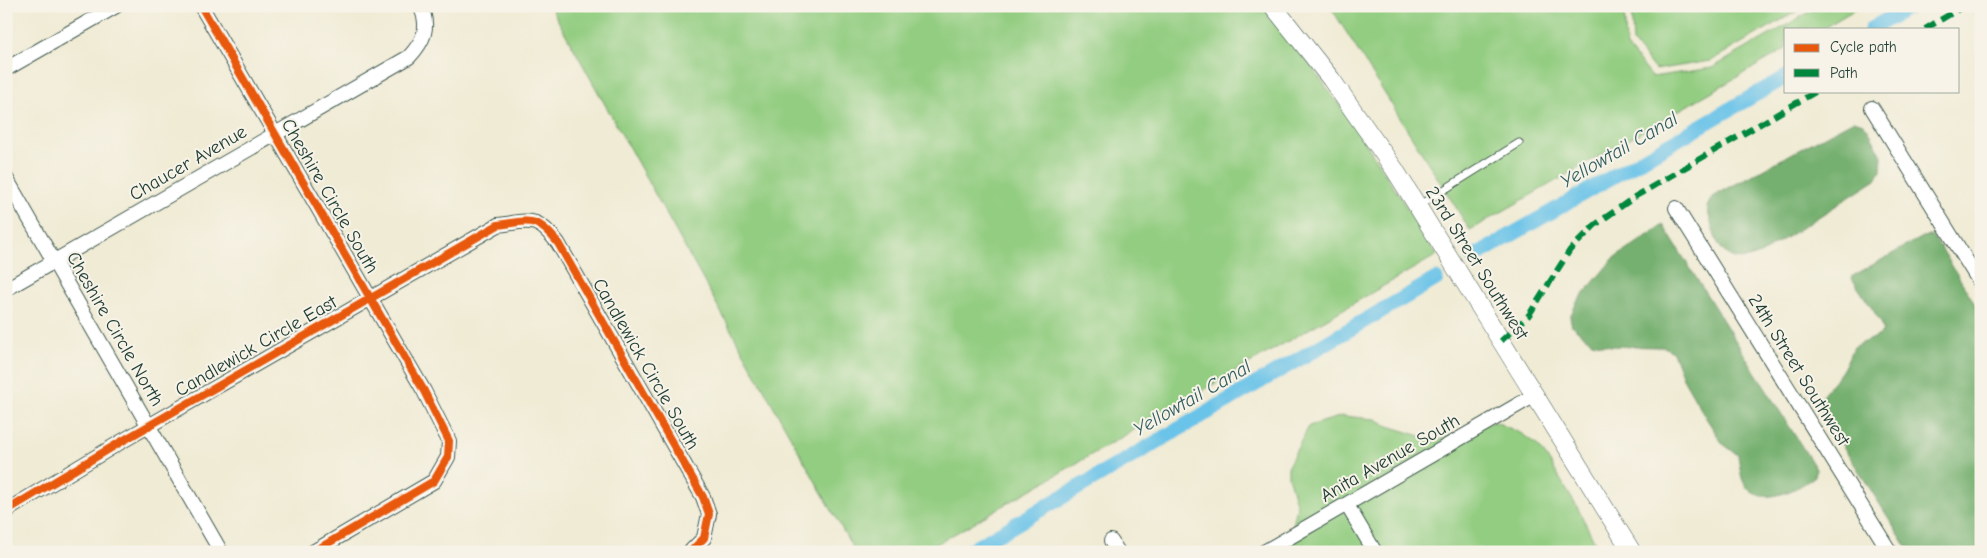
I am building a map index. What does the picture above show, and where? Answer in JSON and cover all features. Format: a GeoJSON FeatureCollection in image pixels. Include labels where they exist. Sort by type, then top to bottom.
{"type":"FeatureCollection","features":[{"type":"Feature","properties":{"kind":"street"},"geometry":{"type":"LineString","coordinates":[[6,69],[116,6]]}},
{"type":"Feature","properties":{"kind":"street","name":"Cheshire Circle South"},"geometry":{"type":"LineString","coordinates":[[201,6],[428,399],[449,441],[448,458],[434,481],[312,552]]}},
{"type":"Feature","properties":{"kind":"street","name":"Chaucer Avenue"},"geometry":{"type":"LineString","coordinates":[[6,289],[409,57],[421,44],[425,26],[420,6]]}},
{"type":"Feature","properties":{"kind":"street","name":"23rd Street Southwest"},"geometry":{"type":"LineString","coordinates":[[1273,6],[1331,78],[1418,206],[1632,552]]}},
{"type":"Feature","properties":{"kind":"street"},"geometry":{"type":"LineString","coordinates":[[1872,108],[1981,284]]}},
{"type":"Feature","properties":{"kind":"street","name":"Cheshire Circle North"},"geometry":{"type":"LineString","coordinates":[[6,178],[221,552]]}},
{"type":"Feature","properties":{"kind":"street","name":"24th Street Southwest"},"geometry":{"type":"LineString","coordinates":[[1676,208],[1890,552]]}},
{"type":"Feature","properties":{"kind":"street","name":"Candlewick Circle East"},"geometry":{"type":"LineString","coordinates":[[6,514],[9,508],[498,225],[529,221]]}},
{"type":"Feature","properties":{"kind":"street","name":"Candlewick Circle South"},"geometry":{"type":"LineString","coordinates":[[529,221],[546,228],[558,243],[703,497],[709,514],[704,538],[690,552]]}},
{"type":"Feature","properties":{"kind":"street","name":"Anita Avenue South"},"geometry":{"type":"LineString","coordinates":[[1264,552],[1534,395]]}},
{"type":"Feature","properties":{"kind":"street"},"geometry":{"type":"LineString","coordinates":[[1347,505],[1375,552]]}},
{"type":"Feature","properties":{"kind":"lane"},"geometry":{"type":"LineString","coordinates":[[1418,206],[1519,143]]}},
{"type":"Feature","properties":{"kind":"green space"},"geometry":{"type":"Polygon","coordinates":[[[550,6],[1262,6],[1304,56],[1358,131],[1437,255],[923,552],[855,552],[550,6]]]}},
{"type":"Feature","properties":{"kind":"green space"},"geometry":{"type":"Polygon","coordinates":[[[1330,6],[1624,6],[1626,45],[1652,77],[1712,68],[1820,6],[1861,6],[1824,28],[1784,28],[1784,50],[1470,230],[1330,6]]]}},
{"type":"Feature","properties":{"kind":"green space"},"geometry":{"type":"Polygon","coordinates":[[[1631,6],[1806,6],[1710,61],[1655,70],[1633,42],[1631,6]]]}},
{"type":"Feature","properties":{"kind":"green space"},"geometry":{"type":"Polygon","coordinates":[[[1854,120],[1863,123],[1868,129],[1882,156],[1881,171],[1876,180],[1762,253],[1748,258],[1737,258],[1729,255],[1722,249],[1713,231],[1707,207],[1712,197],[1854,120]]]}},
{"type":"Feature","properties":{"kind":"green space"},"geometry":{"type":"Polygon","coordinates":[[[1663,225],[1816,469],[1815,476],[1798,487],[1776,495],[1765,496],[1756,494],[1748,488],[1742,478],[1738,455],[1723,444],[1706,418],[1683,378],[1673,352],[1664,347],[1611,346],[1592,342],[1572,326],[1570,317],[1577,302],[1612,260],[1663,225]]]}},
{"type":"Feature","properties":{"kind":"green space"},"geometry":{"type":"Polygon","coordinates":[[[1931,236],[1940,246],[1981,314],[1981,552],[1910,552],[1824,416],[1822,408],[1823,395],[1843,369],[1853,347],[1880,335],[1883,331],[1881,322],[1851,277],[1922,237],[1931,236]]]}},
{"type":"Feature","properties":{"kind":"green space"},"geometry":{"type":"Polygon","coordinates":[[[1342,416],[1376,419],[1388,426],[1437,441],[1474,426],[1496,422],[1522,434],[1537,445],[1546,456],[1577,507],[1600,552],[1282,552],[1292,531],[1297,506],[1288,476],[1288,466],[1309,426],[1342,416]]]}},
{"type":"Feature","properties":{"kind":"waterway","name":"Yellowtail Canal"},"geometry":{"type":"LineString","coordinates":[[1873,28],[1910,6]]}},
{"type":"Feature","properties":{"kind":"waterway","name":"Yellowtail Canal"},"geometry":{"type":"LineString","coordinates":[[1473,257],[1784,78]]}},
{"type":"Feature","properties":{"kind":"waterway","name":"Yellowtail Canal"},"geometry":{"type":"LineString","coordinates":[[968,552],[1436,279]]}},
{"type":"Feature","properties":{"kind":"marked path"},"geometry":{"type":"LineString","coordinates":[[1927,28],[1964,6]]}},
{"type":"Feature","properties":{"kind":"marked path"},"geometry":{"type":"LineString","coordinates":[[1501,341],[1529,315],[1570,250],[1595,225],[1636,196],[1815,92]]}},
{"type":"Feature","properties":{"kind":"cycle path"},"geometry":{"type":"LineString","coordinates":[[201,6],[424,391],[449,441],[448,457],[434,481],[313,552]]}},
{"type":"Feature","properties":{"kind":"cycle path"},"geometry":{"type":"LineString","coordinates":[[6,514],[9,509],[119,443],[498,225],[532,222],[544,228],[558,243],[703,497],[709,514],[704,538],[690,552]]}}]}
